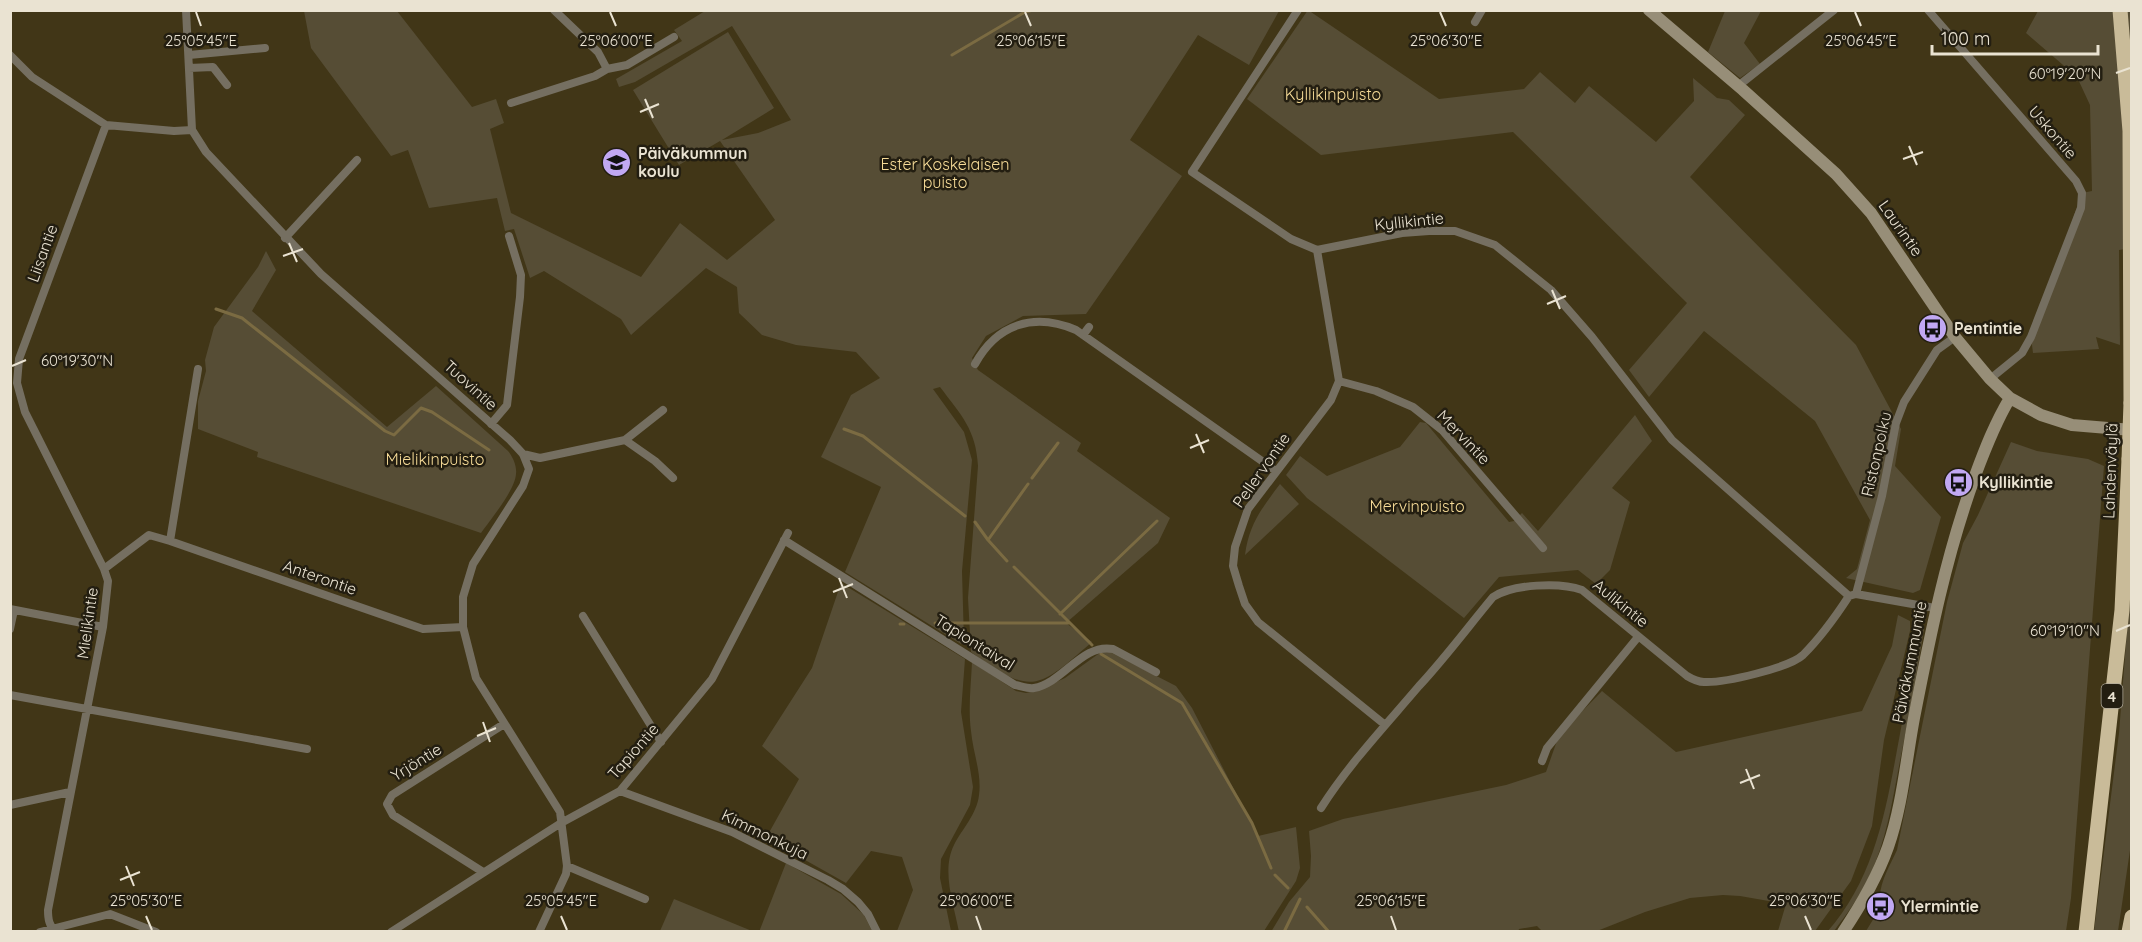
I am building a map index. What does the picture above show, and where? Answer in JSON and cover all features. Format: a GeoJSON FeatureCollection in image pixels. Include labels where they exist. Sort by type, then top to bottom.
{"type":"FeatureCollection","features":[{"type":"Feature","properties":{"kind":"highway","name":"Lahdenväylä"},"geometry":{"type":"LineString","coordinates":[[2086,932],[2122,610],[2131,403],[2130,131],[2120,10]]}},
{"type":"Feature","properties":{"kind":"highway"},"geometry":{"type":"LineString","coordinates":[[2129,932],[2132,918]]}},
{"type":"Feature","properties":{"kind":"street"},"geometry":{"type":"LineString","coordinates":[[10,55],[32,77],[106,125],[174,132],[192,130],[186,10]]}},
{"type":"Feature","properties":{"kind":"street"},"geometry":{"type":"LineString","coordinates":[[554,10],[598,52],[607,69]]}},
{"type":"Feature","properties":{"kind":"street"},"geometry":{"type":"LineString","coordinates":[[1298,10],[1192,172],[1291,239],[1317,250],[1340,381]]}},
{"type":"Feature","properties":{"kind":"street"},"geometry":{"type":"LineString","coordinates":[[1475,22],[1482,10]]}},
{"type":"Feature","properties":{"kind":"street","name":"Laurintie"},"geometry":{"type":"LineString","coordinates":[[1649,10],[1810,149],[1862,202],[1906,262],[1954,336],[1990,379],[2010,398],[2042,415],[2072,425],[2132,430]]}},
{"type":"Feature","properties":{"kind":"street"},"geometry":{"type":"LineString","coordinates":[[1738,86],[1834,10]]}},
{"type":"Feature","properties":{"kind":"street","name":"Uskontie"},"geometry":{"type":"LineString","coordinates":[[1928,10],[2076,181],[2082,193],[2081,208],[2031,337],[2022,352],[1990,379]]}},
{"type":"Feature","properties":{"kind":"street"},"geometry":{"type":"LineString","coordinates":[[511,103],[595,76],[607,69],[627,65],[674,37]]}},
{"type":"Feature","properties":{"kind":"street"},"geometry":{"type":"LineString","coordinates":[[189,55],[265,48]]}},
{"type":"Feature","properties":{"kind":"street"},"geometry":{"type":"LineString","coordinates":[[189,68],[213,67],[227,85]]}},
{"type":"Feature","properties":{"kind":"street","name":"Liisantie"},"geometry":{"type":"LineString","coordinates":[[104,569],[25,412],[17,383],[19,359],[106,125]]}},
{"type":"Feature","properties":{"kind":"street","name":"Tuovintie"},"geometry":{"type":"LineString","coordinates":[[192,130],[206,152],[321,274],[523,454]]}},
{"type":"Feature","properties":{"kind":"street"},"geometry":{"type":"LineString","coordinates":[[285,238],[357,160]]}},
{"type":"Feature","properties":{"kind":"street","name":"Kyllikintie"},"geometry":{"type":"LineString","coordinates":[[1317,250],[1402,233],[1429,231],[1455,231],[1495,245],[1551,290],[1592,337],[1672,440],[1852,595]]}},
{"type":"Feature","properties":{"kind":"street"},"geometry":{"type":"LineString","coordinates":[[491,424],[507,405],[519,297],[521,275],[509,236]]}},
{"type":"Feature","properties":{"kind":"street"},"geometry":{"type":"LineString","coordinates":[[975,364],[981,353],[997,336],[1018,325],[1041,321],[1083,330],[1276,471]]}},
{"type":"Feature","properties":{"kind":"street","name":"Ristonpolku"},"geometry":{"type":"LineString","coordinates":[[1852,595],[1882,496],[1896,423],[1905,402],[1937,350],[1954,336]]}},
{"type":"Feature","properties":{"kind":"street"},"geometry":{"type":"LineString","coordinates":[[170,541],[198,369]]}},
{"type":"Feature","properties":{"kind":"street","name":"Pellervontie"},"geometry":{"type":"LineString","coordinates":[[1340,381],[1331,400],[1248,509],[1235,546],[1233,566],[1245,604],[1258,622],[1384,724]]}},
{"type":"Feature","properties":{"kind":"street","name":"Mervintie"},"geometry":{"type":"LineString","coordinates":[[1340,381],[1376,391],[1413,407],[1442,430],[1543,548]]}},
{"type":"Feature","properties":{"kind":"street","name":"Päiväkummuntie"},"geometry":{"type":"LineString","coordinates":[[1843,932],[1860,906],[1888,846],[1898,808],[1935,608],[1961,514],[1989,438],[2010,398]]}},
{"type":"Feature","properties":{"kind":"street"},"geometry":{"type":"LineString","coordinates":[[523,454],[540,458],[625,440],[663,410]]}},
{"type":"Feature","properties":{"kind":"street"},"geometry":{"type":"LineString","coordinates":[[625,440],[655,461],[673,478]]}},
{"type":"Feature","properties":{"kind":"street"},"geometry":{"type":"LineString","coordinates":[[523,454],[529,469],[523,486],[473,564],[463,597],[463,627],[476,678],[560,812],[566,874],[539,932]]}},
{"type":"Feature","properties":{"kind":"street","name":"Mielikintie"},"geometry":{"type":"LineString","coordinates":[[54,930],[48,910],[103,627],[108,581],[104,569],[149,535],[170,541]]}},
{"type":"Feature","properties":{"kind":"street","name":"Tapiontaival"},"geometry":{"type":"LineString","coordinates":[[786,536],[1015,685],[1031,689],[1045,685],[1095,650],[1106,648],[1113,649],[1156,672]]}},
{"type":"Feature","properties":{"kind":"street","name":"Tapiontie"},"geometry":{"type":"LineString","coordinates":[[391,932],[483,872],[620,791],[712,679],[786,536]]}},
{"type":"Feature","properties":{"kind":"street","name":"Anterontie"},"geometry":{"type":"LineString","coordinates":[[170,541],[423,629],[463,627]]}},
{"type":"Feature","properties":{"kind":"street","name":"Aulikintie"},"geometry":{"type":"LineString","coordinates":[[1321,808],[1332,790],[1384,724],[1419,686],[1493,597],[1500,593],[1516,589],[1570,586],[1582,590],[1638,638],[1695,681],[1719,681],[1789,664],[1802,656],[1852,595]]}},
{"type":"Feature","properties":{"kind":"street"},"geometry":{"type":"LineString","coordinates":[[1852,595],[1935,608]]}},
{"type":"Feature","properties":{"kind":"street"},"geometry":{"type":"LineString","coordinates":[[10,629],[12,610],[103,627]]}},
{"type":"Feature","properties":{"kind":"street"},"geometry":{"type":"LineString","coordinates":[[583,616],[661,742]]}},
{"type":"Feature","properties":{"kind":"street"},"geometry":{"type":"LineString","coordinates":[[1542,761],[1546,748],[1638,638]]}},
{"type":"Feature","properties":{"kind":"street"},"geometry":{"type":"LineString","coordinates":[[10,695],[307,749]]}},
{"type":"Feature","properties":{"kind":"street","name":"Yrjöntie"},"geometry":{"type":"LineString","coordinates":[[483,872],[393,814],[387,804],[392,795],[504,724]]}},
{"type":"Feature","properties":{"kind":"street","name":"Kimmonkuja"},"geometry":{"type":"LineString","coordinates":[[620,791],[732,832],[828,880],[858,902],[868,914],[877,932]]}},
{"type":"Feature","properties":{"kind":"street"},"geometry":{"type":"LineString","coordinates":[[10,805],[70,792]]}},
{"type":"Feature","properties":{"kind":"street"},"geometry":{"type":"LineString","coordinates":[[567,866],[645,899]]}},
{"type":"Feature","properties":{"kind":"street"},"geometry":{"type":"LineString","coordinates":[[40,932],[110,914],[156,932]]}},
{"type":"Feature","properties":{"kind":"green space","name":"Kyllikinpuisto"},"geometry":{"type":"Polygon","coordinates":[[[1308,10],[1439,99],[1524,89],[1540,72],[1575,103],[1589,86],[1656,142],[1694,101],[1693,78],[1717,98],[1729,100],[1745,115],[1690,177],[1856,345],[1901,429],[1895,466],[1941,517],[1920,590],[1913,593],[1846,578],[1857,569],[1870,520],[1815,421],[1704,331],[1649,397],[1629,370],[1687,303],[1513,132],[1321,155],[1247,99],[1308,10]]]}},
{"type":"Feature","properties":{"kind":"green space","name":"Ester Koskelaisen puisto"},"geometry":{"type":"Polygon","coordinates":[[[304,11],[397,11],[472,107],[496,99],[504,123],[490,129],[511,213],[641,277],[680,223],[727,260],[775,220],[720,141],[679,165],[633,90],[728,32],[774,108],[722,140],[758,133],[791,120],[732,26],[635,82],[619,87],[616,79],[682,41],[674,30],[705,11],[1279,11],[1249,65],[1198,35],[1130,140],[1182,176],[1086,314],[1023,316],[986,336],[972,358],[978,370],[1081,443],[1077,451],[1170,518],[1158,543],[1066,623],[1092,642],[1059,670],[1034,682],[1008,676],[971,652],[968,598],[978,466],[977,453],[966,423],[940,387],[933,389],[964,432],[972,460],[962,571],[964,642],[961,644],[845,572],[881,487],[821,457],[851,395],[880,378],[856,352],[796,345],[762,335],[739,313],[737,287],[706,268],[631,335],[621,319],[544,271],[530,278],[514,229],[505,231],[497,198],[429,208],[408,150],[391,156],[311,48],[304,11]]]}},
{"type":"Feature","properties":{"kind":"green space"},"geometry":{"type":"Polygon","coordinates":[[[1725,11],[1761,11],[1744,43],[1760,64],[1740,78],[1708,52],[1725,11]]]}},
{"type":"Feature","properties":{"kind":"green space"},"geometry":{"type":"Polygon","coordinates":[[[2038,11],[2131,11],[2132,248],[2119,250],[2120,345],[2096,337],[2099,349],[2033,353],[2031,337],[2082,193],[2092,191],[2090,105],[2077,77],[2026,33],[2038,11]]]}},
{"type":"Feature","properties":{"kind":"green space","name":"Mielikinpuisto"},"geometry":{"type":"Polygon","coordinates":[[[266,251],[276,270],[252,311],[387,427],[436,386],[510,453],[516,468],[515,481],[481,533],[257,457],[258,452],[198,429],[198,401],[206,371],[205,360],[214,327],[258,267],[266,251]]]}},
{"type":"Feature","properties":{"kind":"green space","name":"Mervinpuisto"},"geometry":{"type":"Polygon","coordinates":[[[1635,415],[1652,441],[1612,488],[1630,502],[1610,570],[1596,584],[1578,570],[1499,577],[1464,618],[1307,498],[1286,475],[1300,456],[1327,476],[1400,447],[1420,422],[1426,423],[1509,522],[1514,521],[1522,513],[1538,531],[1635,415]]]}},
{"type":"Feature","properties":{"kind":"green space"},"geometry":{"type":"Polygon","coordinates":[[[2011,442],[2037,451],[2088,459],[2104,466],[2071,898],[2066,931],[1866,931],[1882,905],[1880,892],[1897,850],[1947,602],[1963,543],[2011,442]]]}},
{"type":"Feature","properties":{"kind":"green space"},"geometry":{"type":"Polygon","coordinates":[[[1280,484],[1299,504],[1245,555],[1253,525],[1280,484]]]}},
{"type":"Feature","properties":{"kind":"green space"},"geometry":{"type":"Polygon","coordinates":[[[2131,579],[2132,837],[2118,931],[2094,931],[2119,733],[2131,579]]]}},
{"type":"Feature","properties":{"kind":"green space"},"geometry":{"type":"Polygon","coordinates":[[[841,583],[965,659],[961,712],[973,787],[970,805],[941,859],[940,878],[951,931],[897,931],[913,890],[902,857],[871,851],[846,883],[766,838],[799,779],[762,746],[812,668],[841,583]]]}},
{"type":"Feature","properties":{"kind":"green space"},"geometry":{"type":"Polygon","coordinates":[[[1898,615],[1910,621],[1910,631],[1884,740],[1872,826],[1851,881],[1815,931],[1778,931],[1786,904],[1723,895],[1690,898],[1645,912],[1597,931],[1542,931],[1537,926],[1519,929],[1518,932],[1271,932],[1289,902],[1310,877],[1309,831],[1343,819],[1506,785],[1546,772],[1559,735],[1602,691],[1676,752],[1862,711],[1892,646],[1898,615]]]}},
{"type":"Feature","properties":{"kind":"green space"},"geometry":{"type":"Polygon","coordinates":[[[1920,623],[1924,629],[1894,794],[1884,836],[1875,864],[1861,891],[1834,931],[1827,932],[1845,909],[1859,885],[1879,833],[1892,778],[1920,623]]]}},
{"type":"Feature","properties":{"kind":"green space"},"geometry":{"type":"Polygon","coordinates":[[[1101,652],[1110,652],[1176,686],[1192,708],[1258,836],[1296,827],[1300,868],[1296,881],[1264,931],[959,932],[950,888],[950,855],[975,809],[980,787],[970,722],[972,662],[1016,691],[1026,693],[1065,678],[1101,652]]]}},
{"type":"Feature","properties":{"kind":"green space"},"geometry":{"type":"Polygon","coordinates":[[[786,863],[841,894],[864,915],[872,931],[759,932],[786,863]]]}},
{"type":"Feature","properties":{"kind":"green space"},"geometry":{"type":"Polygon","coordinates":[[[674,899],[752,931],[660,931],[674,899]]]}},
{"type":"Feature","properties":{"kind":"waterway"},"geometry":{"type":"LineString","coordinates":[[952,55],[1025,12],[1033,10]]}},
{"type":"Feature","properties":{"kind":"waterway"},"geometry":{"type":"LineString","coordinates":[[216,309],[242,318],[385,431],[394,435],[421,408],[432,412],[489,450]]}},
{"type":"Feature","properties":{"kind":"waterway"},"geometry":{"type":"LineString","coordinates":[[844,429],[863,436],[965,516]]}},
{"type":"Feature","properties":{"kind":"waterway"},"geometry":{"type":"LineString","coordinates":[[1032,478],[1058,443]]}},
{"type":"Feature","properties":{"kind":"waterway"},"geometry":{"type":"LineString","coordinates":[[988,540],[1028,484]]}},
{"type":"Feature","properties":{"kind":"waterway"},"geometry":{"type":"LineString","coordinates":[[1060,614],[1157,521]]}},
{"type":"Feature","properties":{"kind":"waterway"},"geometry":{"type":"LineString","coordinates":[[975,522],[1007,561]]}},
{"type":"Feature","properties":{"kind":"waterway"},"geometry":{"type":"LineString","coordinates":[[1014,567],[1092,645]]}},
{"type":"Feature","properties":{"kind":"waterway"},"geometry":{"type":"LineString","coordinates":[[935,623],[1069,623]]}},
{"type":"Feature","properties":{"kind":"waterway"},"geometry":{"type":"LineString","coordinates":[[1101,654],[1182,703],[1252,823],[1271,868]]}},
{"type":"Feature","properties":{"kind":"waterway"},"geometry":{"type":"LineString","coordinates":[[1275,875],[1288,888]]}},
{"type":"Feature","properties":{"kind":"waterway"},"geometry":{"type":"LineString","coordinates":[[1284,932],[1300,899]]}},
{"type":"Feature","properties":{"kind":"waterway"},"geometry":{"type":"LineString","coordinates":[[1307,907],[1329,932]]}},
{"type":"Feature","properties":{"kind":"place","name":"Päiväkummun koulu"},"geometry":{"type":"Point","coordinates":[617,162]}},
{"type":"Feature","properties":{"kind":"place","name":"Pentintie"},"geometry":{"type":"Point","coordinates":[1933,328]}},
{"type":"Feature","properties":{"kind":"place","name":"Kyllikintie"},"geometry":{"type":"Point","coordinates":[1958,482]}},
{"type":"Feature","properties":{"kind":"place","name":"Ylermintie"},"geometry":{"type":"Point","coordinates":[1880,906]}}]}
